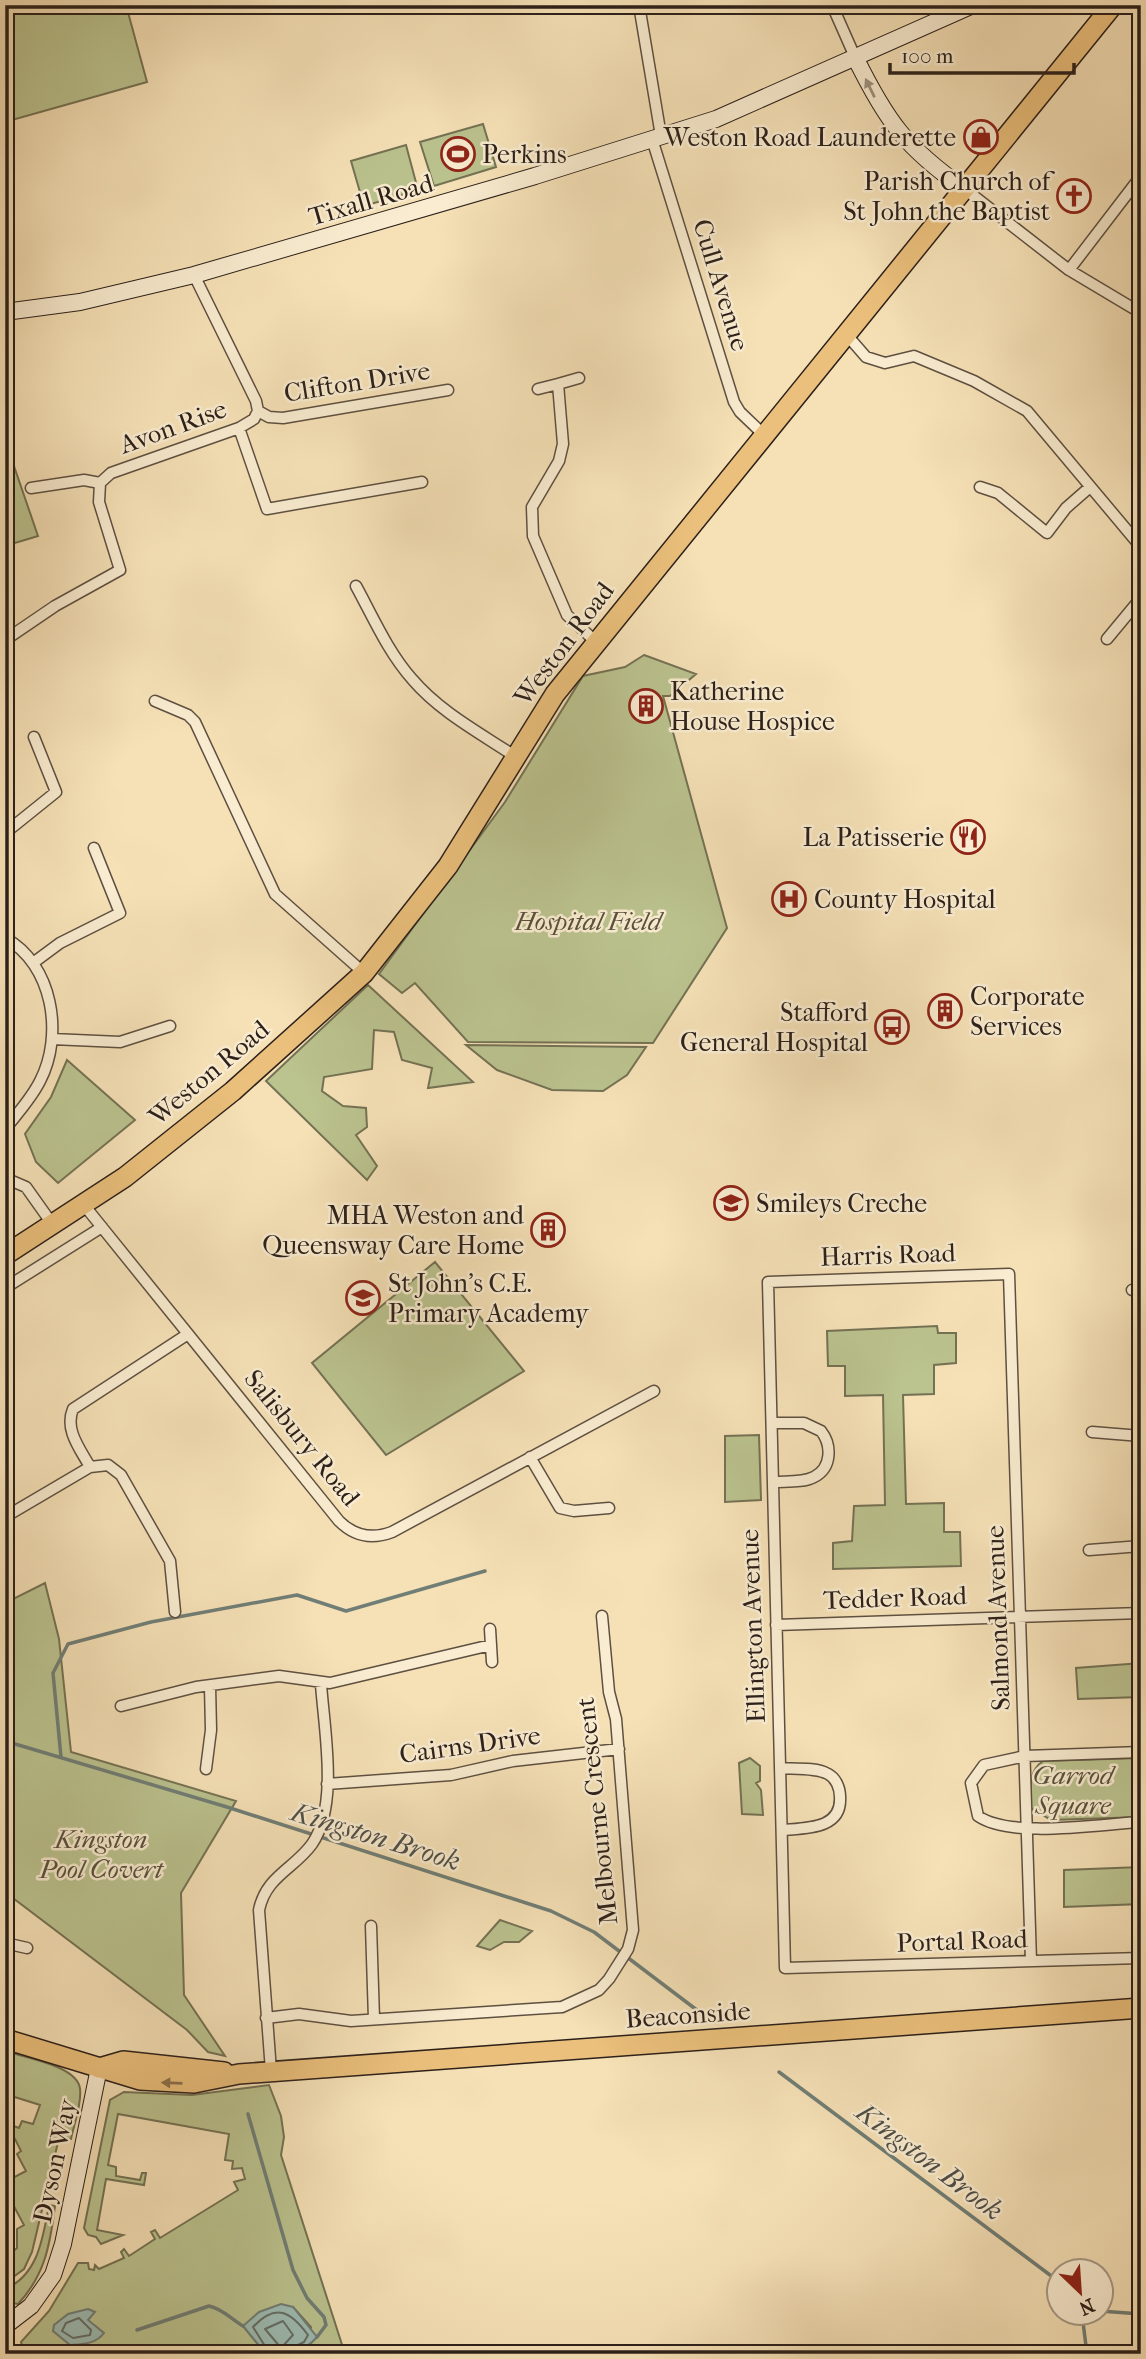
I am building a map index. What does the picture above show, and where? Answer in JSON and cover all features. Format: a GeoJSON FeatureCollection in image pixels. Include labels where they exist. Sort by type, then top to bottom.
{"type":"FeatureCollection","features":[{"type":"Feature","properties":{"kind":"highway","name":"Weston Road"},"geometry":{"type":"LineString","coordinates":[[5,1255],[84,1205],[233,1091],[364,973],[448,866],[555,694],[763,434],[966,190],[1113,5]]}},
{"type":"Feature","properties":{"kind":"highway","name":"Beaconside"},"geometry":{"type":"LineString","coordinates":[[5,2039],[121,2077],[194,2083],[271,2071],[1141,2008]]}},
{"type":"Feature","properties":{"kind":"street","name":"Cull Avenue"},"geometry":{"type":"LineString","coordinates":[[639,5],[656,138],[734,402],[740,412],[763,434]]}},
{"type":"Feature","properties":{"kind":"street"},"geometry":{"type":"LineString","coordinates":[[832,5],[881,109],[899,133],[940,172],[1069,270],[1141,313]]}},
{"type":"Feature","properties":{"kind":"street","name":"Tixall Road"},"geometry":{"type":"LineString","coordinates":[[5,312],[80,302],[194,275],[443,205],[656,138],[716,118],[973,5]]}},
{"type":"Feature","properties":{"kind":"street"},"geometry":{"type":"LineString","coordinates":[[1069,270],[1141,176]]}},
{"type":"Feature","properties":{"kind":"street","name":"Clifton Drive"},"geometry":{"type":"LineString","coordinates":[[194,275],[256,401],[258,411],[269,417],[283,418],[448,390]]}},
{"type":"Feature","properties":{"kind":"street"},"geometry":{"type":"LineString","coordinates":[[846,334],[866,357],[885,363],[914,356],[974,380],[1027,411],[1141,547]]}},
{"type":"Feature","properties":{"kind":"street"},"geometry":{"type":"LineString","coordinates":[[538,389],[579,378]]}},
{"type":"Feature","properties":{"kind":"street"},"geometry":{"type":"LineString","coordinates":[[558,384],[563,444],[559,461],[532,508],[533,536],[567,615],[596,642]]}},
{"type":"Feature","properties":{"kind":"street","name":"Avon Rise"},"geometry":{"type":"LineString","coordinates":[[5,640],[55,606],[120,570],[99,502],[100,483],[111,473],[239,428],[254,419],[258,411]]}},
{"type":"Feature","properties":{"kind":"street"},"geometry":{"type":"LineString","coordinates":[[239,428],[267,509],[422,482]]}},
{"type":"Feature","properties":{"kind":"street","name":"Avon Rise"},"geometry":{"type":"LineString","coordinates":[[31,488],[84,480],[100,483]]}},
{"type":"Feature","properties":{"kind":"street"},"geometry":{"type":"LineString","coordinates":[[980,487],[998,493],[1047,533],[1066,508],[1090,487]]}},
{"type":"Feature","properties":{"kind":"street"},"geometry":{"type":"LineString","coordinates":[[356,586],[395,657],[412,680],[449,712],[516,757]]}},
{"type":"Feature","properties":{"kind":"street"},"geometry":{"type":"LineString","coordinates":[[1107,639],[1141,598]]}},
{"type":"Feature","properties":{"kind":"street"},"geometry":{"type":"LineString","coordinates":[[155,701],[188,715],[195,722],[275,894],[364,973]]}},
{"type":"Feature","properties":{"kind":"street"},"geometry":{"type":"LineString","coordinates":[[5,834],[56,792],[34,737]]}},
{"type":"Feature","properties":{"kind":"street"},"geometry":{"type":"LineString","coordinates":[[33,963],[60,943],[120,913],[94,848]]}},
{"type":"Feature","properties":{"kind":"street"},"geometry":{"type":"LineString","coordinates":[[5,938],[33,963],[46,991],[52,1039],[41,1080],[5,1129]]}},
{"type":"Feature","properties":{"kind":"street"},"geometry":{"type":"LineString","coordinates":[[52,1039],[120,1042],[170,1026]]}},
{"type":"Feature","properties":{"kind":"street"},"geometry":{"type":"LineString","coordinates":[[5,1178],[26,1187],[53,1225]]}},
{"type":"Feature","properties":{"kind":"street","name":"Salisbury Road"},"geometry":{"type":"LineString","coordinates":[[84,1205],[339,1521],[349,1531],[361,1536],[382,1536],[392,1532],[654,1391]]}},
{"type":"Feature","properties":{"kind":"street"},"geometry":{"type":"LineString","coordinates":[[5,1288],[102,1227]]}},
{"type":"Feature","properties":{"kind":"street","name":"Harris Road"},"geometry":{"type":"LineString","coordinates":[[768,1282],[1009,1274]]}},
{"type":"Feature","properties":{"kind":"street","name":"Salmond Avenue"},"geometry":{"type":"LineString","coordinates":[[1009,1274],[1031,1961]]}},
{"type":"Feature","properties":{"kind":"street","name":"Ellington Avenue"},"geometry":{"type":"LineString","coordinates":[[768,1282],[785,1968]]}},
{"type":"Feature","properties":{"kind":"street"},"geometry":{"type":"LineString","coordinates":[[90,1467],[69,1423],[73,1409],[188,1334]]}},
{"type":"Feature","properties":{"kind":"street"},"geometry":{"type":"LineString","coordinates":[[773,1423],[804,1423],[821,1431],[829,1455],[826,1465],[814,1477],[773,1482]]}},
{"type":"Feature","properties":{"kind":"street"},"geometry":{"type":"LineString","coordinates":[[1092,1432],[1141,1436]]}},
{"type":"Feature","properties":{"kind":"street"},"geometry":{"type":"LineString","coordinates":[[530,1457],[560,1508],[574,1511],[609,1508]]}},
{"type":"Feature","properties":{"kind":"street"},"geometry":{"type":"LineString","coordinates":[[5,1517],[90,1467],[108,1465],[121,1475],[170,1561],[175,1612]]}},
{"type":"Feature","properties":{"kind":"street"},"geometry":{"type":"LineString","coordinates":[[1089,1550],[1141,1546]]}},
{"type":"Feature","properties":{"kind":"street","name":"Tedder Road"},"geometry":{"type":"LineString","coordinates":[[776,1625],[1141,1613]]}},
{"type":"Feature","properties":{"kind":"street","name":"Melbourne Crescent"},"geometry":{"type":"LineString","coordinates":[[266,2018],[299,2014],[339,2021],[374,2020],[562,2007],[598,1990],[617,1969],[628,1949],[633,1930],[619,1749],[616,1719],[607,1684],[602,1616]]}},
{"type":"Feature","properties":{"kind":"street"},"geometry":{"type":"LineString","coordinates":[[490,1629],[492,1662]]}},
{"type":"Feature","properties":{"kind":"street"},"geometry":{"type":"LineString","coordinates":[[121,1706],[183,1689],[279,1676],[321,1684],[414,1665],[491,1645]]}},
{"type":"Feature","properties":{"kind":"street"},"geometry":{"type":"LineString","coordinates":[[271,2071],[259,1924],[261,1899],[275,1877],[311,1845],[322,1822],[327,1784],[321,1684]]}},
{"type":"Feature","properties":{"kind":"street"},"geometry":{"type":"LineString","coordinates":[[206,1769],[211,1730],[210,1686]]}},
{"type":"Feature","properties":{"kind":"street","name":"Cairns Drive"},"geometry":{"type":"LineString","coordinates":[[327,1784],[451,1775],[505,1762],[619,1749]]}},
{"type":"Feature","properties":{"kind":"street"},"geometry":{"type":"LineString","coordinates":[[1141,1752],[1026,1756],[984,1765],[971,1783],[978,1816],[996,1825],[1026,1828],[1141,1822]]}},
{"type":"Feature","properties":{"kind":"street"},"geometry":{"type":"LineString","coordinates":[[780,1768],[826,1772],[836,1781],[840,1799],[837,1814],[827,1823],[783,1830]]}},
{"type":"Feature","properties":{"kind":"street"},"geometry":{"type":"LineString","coordinates":[[371,1926],[374,2020]]}},
{"type":"Feature","properties":{"kind":"street"},"geometry":{"type":"LineString","coordinates":[[5,1943],[27,1948]]}},
{"type":"Feature","properties":{"kind":"street","name":"Portal Road"},"geometry":{"type":"LineString","coordinates":[[785,1968],[1141,1958]]}},
{"type":"Feature","properties":{"kind":"street","name":"Dyson Way"},"geometry":{"type":"LineString","coordinates":[[5,2328],[31,2306],[57,2263],[99,2068]]}},
{"type":"Feature","properties":{"kind":"street"},"geometry":{"type":"LineString","coordinates":[[5,2328],[5,2342]]}},
{"type":"Feature","properties":{"kind":"green space"},"geometry":{"type":"Polygon","coordinates":[[[5,5],[126,5],[147,82],[5,122],[5,5]]]}},
{"type":"Feature","properties":{"kind":"green space","name":"Perkins"},"geometry":{"type":"Polygon","coordinates":[[[483,124],[496,167],[434,186],[420,142],[483,124]]]}},
{"type":"Feature","properties":{"kind":"green space","name":"Perkins"},"geometry":{"type":"Polygon","coordinates":[[[406,145],[418,190],[364,206],[351,161],[406,145]]]}},
{"type":"Feature","properties":{"kind":"green space"},"geometry":{"type":"Polygon","coordinates":[[[5,440],[38,536],[5,546],[5,440]]]}},
{"type":"Feature","properties":{"kind":"green space","name":"Hospital Field"},"geometry":{"type":"Polygon","coordinates":[[[644,655],[696,674],[670,696],[663,696],[727,928],[653,1043],[468,1042],[415,983],[402,993],[379,974],[505,802],[583,676],[625,667],[644,655]]]}},
{"type":"Feature","properties":{"kind":"green space"},"geometry":{"type":"Polygon","coordinates":[[[368,985],[473,1082],[428,1088],[432,1068],[402,1060],[394,1032],[374,1030],[372,1069],[324,1077],[322,1091],[343,1106],[366,1108],[367,1127],[356,1135],[377,1166],[367,1180],[266,1081],[368,985]]]}},
{"type":"Feature","properties":{"kind":"green space"},"geometry":{"type":"Polygon","coordinates":[[[466,1045],[646,1047],[627,1075],[603,1091],[552,1090],[497,1070],[466,1045]]]}},
{"type":"Feature","properties":{"kind":"green space"},"geometry":{"type":"Polygon","coordinates":[[[67,1060],[135,1120],[58,1183],[36,1162],[25,1134],[51,1097],[67,1060]]]}},
{"type":"Feature","properties":{"kind":"green space"},"geometry":{"type":"Polygon","coordinates":[[[435,1262],[524,1371],[386,1455],[312,1363],[435,1262]]]}},
{"type":"Feature","properties":{"kind":"green space"},"geometry":{"type":"Polygon","coordinates":[[[937,1326],[938,1333],[956,1333],[956,1363],[934,1365],[934,1394],[903,1395],[906,1504],[944,1503],[944,1532],[960,1532],[961,1566],[833,1569],[833,1543],[852,1541],[854,1506],[885,1505],[883,1395],[845,1396],[845,1366],[828,1366],[827,1331],[937,1326]]]}},
{"type":"Feature","properties":{"kind":"green space"},"geometry":{"type":"Polygon","coordinates":[[[759,1435],[761,1500],[725,1502],[725,1436],[759,1435]]]}},
{"type":"Feature","properties":{"kind":"green space","name":"Kingston Pool Covert"},"geometry":{"type":"Polygon","coordinates":[[[45,1583],[59,1639],[71,1752],[236,1801],[181,1893],[184,1995],[225,2056],[208,2052],[187,2030],[5,1892],[5,1603],[45,1583]]]}},
{"type":"Feature","properties":{"kind":"green space"},"geometry":{"type":"Polygon","coordinates":[[[1141,1663],[1141,1697],[1078,1699],[1076,1668],[1141,1663]]]}},
{"type":"Feature","properties":{"kind":"green space"},"geometry":{"type":"Polygon","coordinates":[[[750,1758],[760,1766],[760,1781],[756,1783],[761,1790],[763,1815],[742,1814],[739,1763],[750,1758]]]}},
{"type":"Feature","properties":{"kind":"green space","name":"Garrod Square"},"geometry":{"type":"Polygon","coordinates":[[[1141,1758],[1141,1817],[1051,1820],[1031,1808],[1032,1776],[1043,1761],[1141,1758]]]}},
{"type":"Feature","properties":{"kind":"green space"},"geometry":{"type":"Polygon","coordinates":[[[1141,1867],[1141,1904],[1064,1907],[1064,1870],[1141,1867]]]}},
{"type":"Feature","properties":{"kind":"green space"},"geometry":{"type":"Polygon","coordinates":[[[500,1920],[532,1931],[519,1942],[504,1942],[490,1950],[477,1946],[500,1920]]]}},
{"type":"Feature","properties":{"kind":"green space"},"geometry":{"type":"Polygon","coordinates":[[[5,2051],[37,2060],[70,2074],[77,2081],[80,2095],[71,2139],[59,2138],[32,2252],[24,2269],[5,2283],[5,2258],[17,2248],[17,2229],[24,2225],[10,2199],[5,2198],[8,2191],[5,2182],[26,2171],[17,2154],[21,2151],[15,2139],[11,2141],[5,2123],[19,2128],[22,2121],[33,2124],[40,2105],[5,2094],[5,2051]]]}},
{"type":"Feature","properties":{"kind":"green space"},"geometry":{"type":"Polygon","coordinates":[[[269,2085],[281,2116],[284,2137],[281,2155],[345,2354],[288,2354],[307,2348],[311,2327],[293,2307],[243,2326],[266,2354],[24,2353],[21,2342],[49,2311],[78,2263],[88,2263],[89,2269],[94,2270],[95,2265],[99,2269],[124,2258],[121,2252],[124,2249],[129,2256],[155,2239],[151,2232],[155,2230],[160,2238],[238,2190],[234,2182],[245,2179],[242,2168],[232,2169],[233,2161],[225,2160],[229,2134],[118,2114],[108,2165],[116,2167],[116,2176],[140,2180],[142,2173],[146,2173],[144,2185],[106,2179],[97,2230],[123,2235],[101,2244],[96,2237],[88,2235],[84,2228],[110,2100],[124,2092],[192,2095],[269,2085]]]}},
{"type":"Feature","properties":{"kind":"green space"},"geometry":{"type":"Polygon","coordinates":[[[49,2205],[55,2206],[51,2234],[40,2271],[18,2304],[5,2302],[5,2289],[25,2274],[38,2253],[49,2205]]]}},
{"type":"Feature","properties":{"kind":"water"},"geometry":{"type":"Polygon","coordinates":[[[281,2304],[293,2307],[317,2337],[300,2350],[266,2354],[243,2326],[259,2312],[281,2304]]]}},
{"type":"Feature","properties":{"kind":"water"},"geometry":{"type":"Polygon","coordinates":[[[88,2309],[95,2312],[88,2320],[104,2333],[97,2339],[89,2343],[70,2345],[53,2331],[54,2325],[68,2314],[88,2309]]]}},
{"type":"Feature","properties":{"kind":"waterway"},"geometry":{"type":"LineString","coordinates":[[61,1757],[53,1673],[68,1644],[151,1622],[297,1595],[346,1611],[485,1571]]}},
{"type":"Feature","properties":{"kind":"waterway","name":"Kingston Brook"},"geometry":{"type":"LineString","coordinates":[[5,1741],[227,1807],[551,1911],[594,1932],[710,2020]]}},
{"type":"Feature","properties":{"kind":"waterway","name":"Kingston Brook"},"geometry":{"type":"LineString","coordinates":[[779,2072],[1044,2271]]}},
{"type":"Feature","properties":{"kind":"waterway"},"geometry":{"type":"LineString","coordinates":[[248,2114],[293,2270],[307,2298],[324,2317],[326,2325],[317,2337]]}},
{"type":"Feature","properties":{"kind":"waterway"},"geometry":{"type":"LineString","coordinates":[[137,2330],[209,2306],[243,2326]]}},
{"type":"Feature","properties":{"kind":"waterway","name":"Kingston Brook"},"geometry":{"type":"LineString","coordinates":[[1114,2312],[1141,2314]]}},
{"type":"Feature","properties":{"kind":"waterway"},"geometry":{"type":"LineString","coordinates":[[1084,2328],[1087,2354]]}},
{"type":"Feature","properties":{"kind":"place","name":"Weston Road Launderette"},"geometry":{"type":"Point","coordinates":[981,137]}},
{"type":"Feature","properties":{"kind":"place","name":"Perkins"},"geometry":{"type":"Point","coordinates":[458,154]}},
{"type":"Feature","properties":{"kind":"place","name":"Parish Church of St John the Baptist"},"geometry":{"type":"Point","coordinates":[1074,196]}},
{"type":"Feature","properties":{"kind":"place","name":"Katherine House Hospice"},"geometry":{"type":"Point","coordinates":[646,706]}},
{"type":"Feature","properties":{"kind":"place","name":"La Patisserie"},"geometry":{"type":"Point","coordinates":[968,837]}},
{"type":"Feature","properties":{"kind":"place","name":"County Hospital"},"geometry":{"type":"Point","coordinates":[789,899]}},
{"type":"Feature","properties":{"kind":"place","name":"Corporate Services"},"geometry":{"type":"Point","coordinates":[945,1011]}},
{"type":"Feature","properties":{"kind":"place","name":"Stafford General Hospital"},"geometry":{"type":"Point","coordinates":[892,1027]}},
{"type":"Feature","properties":{"kind":"place","name":"Smileys Creche"},"geometry":{"type":"Point","coordinates":[731,1203]}},
{"type":"Feature","properties":{"kind":"place","name":"MHA Weston and Queensway Care Home"},"geometry":{"type":"Point","coordinates":[548,1230]}},
{"type":"Feature","properties":{"kind":"place","name":"St John's C.E. Primary Academy"},"geometry":{"type":"Point","coordinates":[363,1298]}}]}
